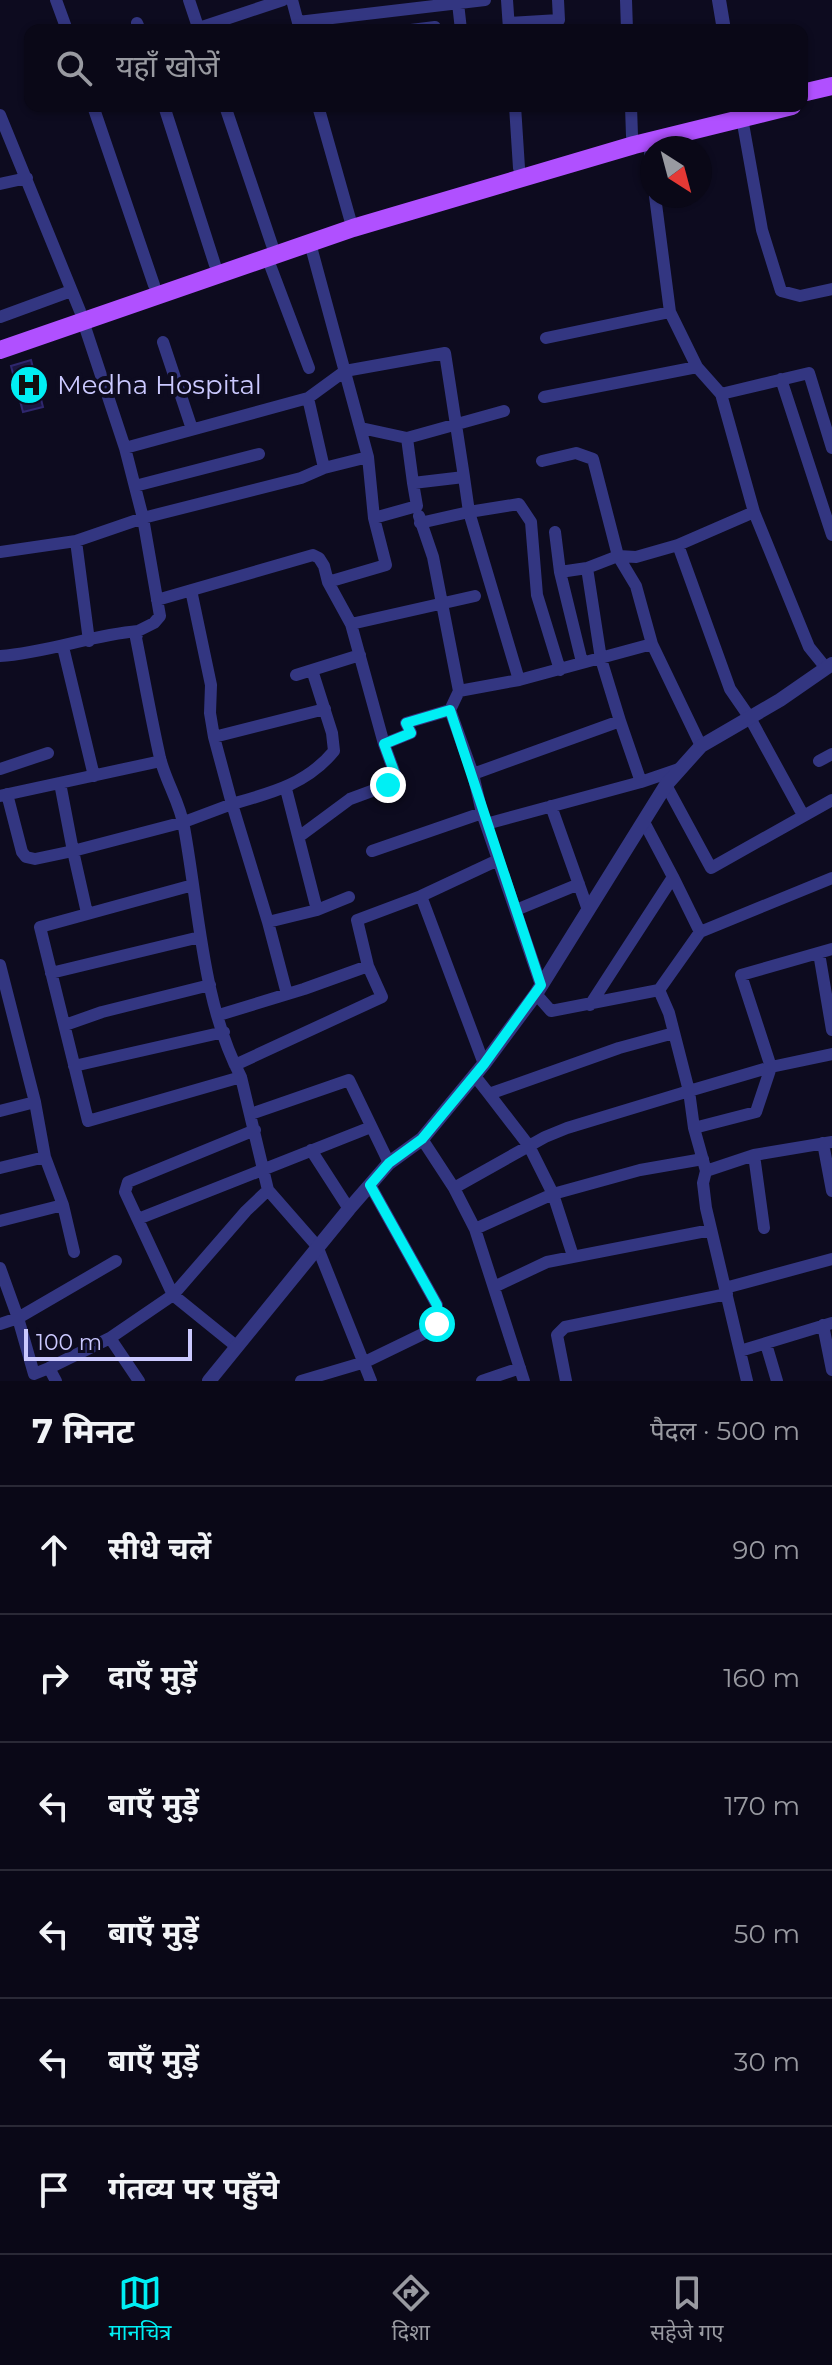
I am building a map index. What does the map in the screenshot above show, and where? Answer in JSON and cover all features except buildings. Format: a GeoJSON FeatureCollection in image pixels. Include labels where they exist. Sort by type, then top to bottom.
{"type":"FeatureCollection","features":[{"type":"Feature","properties":{"kind":"main road"},"geometry":{"type":"LineString","coordinates":[[808,92],[832,86]]}},
{"type":"Feature","properties":{"kind":"main road"},"geometry":{"type":"LineString","coordinates":[[808,102],[832,96]]}},
{"type":"Feature","properties":{"kind":"main road"},"geometry":{"type":"LineString","coordinates":[[651,136],[736,112]]}},
{"type":"Feature","properties":{"kind":"main road"},"geometry":{"type":"LineString","coordinates":[[270,251],[310,243],[640,139]]}},
{"type":"Feature","properties":{"kind":"main road"},"geometry":{"type":"LineString","coordinates":[[0,350],[154,285],[270,251],[350,219],[519,168],[640,139]]}},
{"type":"Feature","properties":{"kind":"main road"},"geometry":{"type":"LineString","coordinates":[[0,340],[81,316],[225,265]]}},
{"type":"Feature","properties":{"kind":"street"},"geometry":{"type":"LineString","coordinates":[[56,0],[65,24]]}},
{"type":"Feature","properties":{"kind":"street"},"geometry":{"type":"LineString","coordinates":[[189,0],[197,24]]}},
{"type":"Feature","properties":{"kind":"street"},"geometry":{"type":"LineString","coordinates":[[213,24],[283,0]]}},
{"type":"Feature","properties":{"kind":"street"},"geometry":{"type":"LineString","coordinates":[[292,0],[298,24]]}},
{"type":"Feature","properties":{"kind":"street"},"geometry":{"type":"LineString","coordinates":[[313,24],[485,0]]}},
{"type":"Feature","properties":{"kind":"street"},"geometry":{"type":"LineString","coordinates":[[507,0],[509,24]]}},
{"type":"Feature","properties":{"kind":"street"},"geometry":{"type":"LineString","coordinates":[[558,0],[560,24]]}},
{"type":"Feature","properties":{"kind":"street"},"geometry":{"type":"LineString","coordinates":[[626,0],[627,24]]}},
{"type":"Feature","properties":{"kind":"street"},"geometry":{"type":"LineString","coordinates":[[719,0],[723,24]]}},
{"type":"Feature","properties":{"kind":"street"},"geometry":{"type":"LineString","coordinates":[[458,3],[460,24]]}},
{"type":"Feature","properties":{"kind":"street"},"geometry":{"type":"LineString","coordinates":[[95,112],[154,285]]}},
{"type":"Feature","properties":{"kind":"street"},"geometry":{"type":"LineString","coordinates":[[166,112],[225,265]]}},
{"type":"Feature","properties":{"kind":"street"},"geometry":{"type":"LineString","coordinates":[[227,112],[309,368]]}},
{"type":"Feature","properties":{"kind":"street"},"geometry":{"type":"LineString","coordinates":[[322,112],[350,219]]}},
{"type":"Feature","properties":{"kind":"street"},"geometry":{"type":"LineString","coordinates":[[515,112],[519,168]]}},
{"type":"Feature","properties":{"kind":"street"},"geometry":{"type":"LineString","coordinates":[[633,112],[640,139]]}},
{"type":"Feature","properties":{"kind":"street"},"geometry":{"type":"LineString","coordinates":[[743,112],[762,230],[781,291],[800,296],[832,289]]}},
{"type":"Feature","properties":{"kind":"street"},"geometry":{"type":"LineString","coordinates":[[0,656],[138,631],[154,623],[160,616],[143,518],[125,448],[81,316],[27,178],[1,122]]}},
{"type":"Feature","properties":{"kind":"street"},"geometry":{"type":"LineString","coordinates":[[0,184],[27,178]]}},
{"type":"Feature","properties":{"kind":"street"},"geometry":{"type":"LineString","coordinates":[[209,1381],[349,1209],[389,1163],[422,1139],[479,1070],[538,989],[679,769],[701,746],[829,666],[809,647],[754,512],[721,394],[697,367],[670,312],[657,208]]}},
{"type":"Feature","properties":{"kind":"street"},"geometry":{"type":"LineString","coordinates":[[310,243],[368,457],[374,518],[386,565],[328,582]]}},
{"type":"Feature","properties":{"kind":"street"},"geometry":{"type":"LineString","coordinates":[[0,317],[71,291]]}},
{"type":"Feature","properties":{"kind":"street"},"geometry":{"type":"LineString","coordinates":[[546,338],[670,312]]}},
{"type":"Feature","properties":{"kind":"street"},"geometry":{"type":"LineString","coordinates":[[163,342],[192,429]]}},
{"type":"Feature","properties":{"kind":"street"},"geometry":{"type":"LineString","coordinates":[[125,448],[308,398],[345,371],[445,353],[469,512],[519,680]]}},
{"type":"Feature","properties":{"kind":"street"},"geometry":{"type":"LineString","coordinates":[[544,397],[697,367]]}},
{"type":"Feature","properties":{"kind":"street"},"geometry":{"type":"LineString","coordinates":[[721,394],[809,373],[832,448]]}},
{"type":"Feature","properties":{"kind":"street"},"geometry":{"type":"LineString","coordinates":[[781,379],[832,535]]}},
{"type":"Feature","properties":{"kind":"street"},"geometry":{"type":"LineString","coordinates":[[308,398],[324,468]]}},
{"type":"Feature","properties":{"kind":"street"},"geometry":{"type":"LineString","coordinates":[[361,428],[407,438],[504,411]]}},
{"type":"Feature","properties":{"kind":"street"},"geometry":{"type":"LineString","coordinates":[[407,438],[420,523],[433,557],[459,691],[450,710],[516,910],[538,989],[551,1011],[659,990],[700,932],[832,878]]}},
{"type":"Feature","properties":{"kind":"street"},"geometry":{"type":"LineString","coordinates":[[542,461],[576,453],[593,459],[618,556],[636,586]]}},
{"type":"Feature","properties":{"kind":"street"},"geometry":{"type":"LineString","coordinates":[[135,486],[259,454]]}},
{"type":"Feature","properties":{"kind":"street"},"geometry":{"type":"LineString","coordinates":[[0,552],[76,541],[143,518],[301,478],[324,468],[368,457]]}},
{"type":"Feature","properties":{"kind":"street"},"geometry":{"type":"LineString","coordinates":[[413,483],[464,477]]}},
{"type":"Feature","properties":{"kind":"street"},"geometry":{"type":"LineString","coordinates":[[420,523],[519,504],[531,522],[537,595],[560,670]]}},
{"type":"Feature","properties":{"kind":"street"},"geometry":{"type":"LineString","coordinates":[[374,518],[417,506]]}},
{"type":"Feature","properties":{"kind":"street"},"geometry":{"type":"LineString","coordinates":[[560,572],[587,568],[618,556],[636,557],[678,545],[754,512]]}},
{"type":"Feature","properties":{"kind":"street"},"geometry":{"type":"LineString","coordinates":[[555,532],[560,572],[582,662]]}},
{"type":"Feature","properties":{"kind":"street"},"geometry":{"type":"LineString","coordinates":[[76,541],[89,641]]}},
{"type":"Feature","properties":{"kind":"street"},"geometry":{"type":"LineString","coordinates":[[678,545],[730,689],[750,718],[803,815]]}},
{"type":"Feature","properties":{"kind":"street"},"geometry":{"type":"LineString","coordinates":[[157,600],[313,555],[324,566],[328,582],[351,624],[395,774],[388,785],[350,799],[300,836]]}},
{"type":"Feature","properties":{"kind":"street"},"geometry":{"type":"LineString","coordinates":[[636,557],[636,586],[652,644],[701,746]]}},
{"type":"Feature","properties":{"kind":"street"},"geometry":{"type":"LineString","coordinates":[[587,568],[601,659],[641,782]]}},
{"type":"Feature","properties":{"kind":"street"},"geometry":{"type":"LineString","coordinates":[[191,590],[211,685],[210,713],[214,737],[287,994]]}},
{"type":"Feature","properties":{"kind":"street"},"geometry":{"type":"LineString","coordinates":[[351,624],[475,596]]}},
{"type":"Feature","properties":{"kind":"street"},"geometry":{"type":"LineString","coordinates":[[138,631],[136,638],[161,761],[184,822],[210,985],[241,1077],[268,1190],[317,1246],[371,1381]]}},
{"type":"Feature","properties":{"kind":"street"},"geometry":{"type":"LineString","coordinates":[[459,691],[519,680],[652,644]]}},
{"type":"Feature","properties":{"kind":"street"},"geometry":{"type":"LineString","coordinates":[[63,647],[94,776]]}},
{"type":"Feature","properties":{"kind":"street"},"geometry":{"type":"LineString","coordinates":[[296,675],[360,655]]}},
{"type":"Feature","properties":{"kind":"street"},"geometry":{"type":"LineString","coordinates":[[161,761],[4,795],[22,852],[26,857],[35,859],[73,851],[184,822],[286,789],[322,766],[334,751],[312,670]]}},
{"type":"Feature","properties":{"kind":"street"},"geometry":{"type":"LineString","coordinates":[[214,737],[325,709]]}},
{"type":"Feature","properties":{"kind":"street"},"geometry":{"type":"LineString","coordinates":[[384,744],[411,733],[406,723],[450,710]]}},
{"type":"Feature","properties":{"kind":"street"},"geometry":{"type":"LineString","coordinates":[[473,774],[620,721]]}},
{"type":"Feature","properties":{"kind":"street"},"geometry":{"type":"LineString","coordinates":[[0,769],[48,753]]}},
{"type":"Feature","properties":{"kind":"street"},"geometry":{"type":"LineString","coordinates":[[819,761],[832,754]]}},
{"type":"Feature","properties":{"kind":"street"},"geometry":{"type":"LineString","coordinates":[[372,851],[484,819],[551,806],[641,782],[679,769]]}},
{"type":"Feature","properties":{"kind":"street"},"geometry":{"type":"LineString","coordinates":[[60,783],[87,913]]}},
{"type":"Feature","properties":{"kind":"street"},"geometry":{"type":"LineString","coordinates":[[666,785],[711,868],[832,800]]}},
{"type":"Feature","properties":{"kind":"street"},"geometry":{"type":"LineString","coordinates":[[286,789],[317,910]]}},
{"type":"Feature","properties":{"kind":"street"},"geometry":{"type":"LineString","coordinates":[[551,806],[588,910]]}},
{"type":"Feature","properties":{"kind":"street"},"geometry":{"type":"LineString","coordinates":[[644,822],[700,932]]}},
{"type":"Feature","properties":{"kind":"street"},"geometry":{"type":"LineString","coordinates":[[235,1065],[382,997],[368,966],[357,920],[421,896],[498,860]]}},
{"type":"Feature","properties":{"kind":"street"},"geometry":{"type":"LineString","coordinates":[[590,1005],[673,877]]}},
{"type":"Feature","properties":{"kind":"street"},"geometry":{"type":"LineString","coordinates":[[516,910],[579,884]]}},
{"type":"Feature","properties":{"kind":"street"},"geometry":{"type":"LineString","coordinates":[[193,885],[40,927],[74,1066],[88,1121],[241,1077]]}},
{"type":"Feature","properties":{"kind":"street"},"geometry":{"type":"LineString","coordinates":[[421,896],[489,1094],[529,1146],[553,1194],[573,1256]]}},
{"type":"Feature","properties":{"kind":"street"},"geometry":{"type":"LineString","coordinates":[[268,922],[317,910],[349,897]]}},
{"type":"Feature","properties":{"kind":"street"},"geometry":{"type":"LineString","coordinates":[[51,973],[200,937]]}},
{"type":"Feature","properties":{"kind":"street"},"geometry":{"type":"LineString","coordinates":[[694,1128],[756,1112],[771,1067],[741,975],[826,951],[832,1030]]}},
{"type":"Feature","properties":{"kind":"street"},"geometry":{"type":"LineString","coordinates":[[0,965],[35,1102],[45,1157],[63,1205],[74,1252]]}},
{"type":"Feature","properties":{"kind":"street"},"geometry":{"type":"LineString","coordinates":[[219,1015],[368,966]]}},
{"type":"Feature","properties":{"kind":"street"},"geometry":{"type":"LineString","coordinates":[[65,1025],[102,1012],[210,985]]}},
{"type":"Feature","properties":{"kind":"street"},"geometry":{"type":"LineString","coordinates":[[659,990],[689,1091],[694,1128],[704,1165],[703,1183],[711,1230],[747,1381]]}},
{"type":"Feature","properties":{"kind":"street"},"geometry":{"type":"LineString","coordinates":[[74,1066],[224,1032]]}},
{"type":"Feature","properties":{"kind":"street"},"geometry":{"type":"LineString","coordinates":[[489,1094],[619,1048],[674,1033]]}},
{"type":"Feature","properties":{"kind":"street"},"geometry":{"type":"LineString","coordinates":[[454,1188],[567,1128],[771,1067],[832,1054]]}},
{"type":"Feature","properties":{"kind":"street"},"geometry":{"type":"LineString","coordinates":[[251,1114],[349,1080],[389,1163]]}},
{"type":"Feature","properties":{"kind":"street"},"geometry":{"type":"LineString","coordinates":[[0,1111],[35,1102]]}},
{"type":"Feature","properties":{"kind":"street"},"geometry":{"type":"LineString","coordinates":[[138,1219],[371,1127]]}},
{"type":"Feature","properties":{"kind":"street"},"geometry":{"type":"LineString","coordinates":[[236,1346],[173,1295],[125,1192],[128,1182],[255,1130]]}},
{"type":"Feature","properties":{"kind":"street"},"geometry":{"type":"LineString","coordinates":[[422,1139],[454,1188],[475,1229],[522,1375],[482,1381]]}},
{"type":"Feature","properties":{"kind":"street"},"geometry":{"type":"LineString","coordinates":[[475,1229],[553,1194],[640,1170],[704,1165],[828,1142],[832,1191]]}},
{"type":"Feature","properties":{"kind":"street"},"geometry":{"type":"LineString","coordinates":[[311,1150],[349,1209]]}},
{"type":"Feature","properties":{"kind":"street"},"geometry":{"type":"LineString","coordinates":[[754,1155],[764,1228]]}},
{"type":"Feature","properties":{"kind":"street"},"geometry":{"type":"LineString","coordinates":[[0,1168],[45,1157]]}},
{"type":"Feature","properties":{"kind":"street"},"geometry":{"type":"LineString","coordinates":[[301,1381],[365,1362],[431,1330],[437,1324],[437,1305],[370,1185]]}},
{"type":"Feature","properties":{"kind":"street"},"geometry":{"type":"LineString","coordinates":[[21,1381],[110,1338],[173,1295],[268,1190]]}},
{"type":"Feature","properties":{"kind":"street"},"geometry":{"type":"LineString","coordinates":[[0,1221],[63,1205]]}},
{"type":"Feature","properties":{"kind":"street"},"geometry":{"type":"LineString","coordinates":[[494,1287],[547,1262],[711,1230]]}},
{"type":"Feature","properties":{"kind":"street"},"geometry":{"type":"LineString","coordinates":[[566,1381],[557,1335],[565,1327],[726,1291],[832,1259]]}},
{"type":"Feature","properties":{"kind":"street"},"geometry":{"type":"LineString","coordinates":[[0,1324],[18,1318],[116,1261]]}},
{"type":"Feature","properties":{"kind":"street"},"geometry":{"type":"LineString","coordinates":[[0,1268],[34,1374]]}},
{"type":"Feature","properties":{"kind":"street"},"geometry":{"type":"LineString","coordinates":[[740,1351],[827,1324],[832,1370]]}},
{"type":"Feature","properties":{"kind":"street"},"geometry":{"type":"LineString","coordinates":[[110,1338],[139,1381]]}},
{"type":"Feature","properties":{"kind":"street"},"geometry":{"type":"LineString","coordinates":[[766,1344],[777,1381]]}},
{"type":"Feature","properties":{"kind":"street"},"geometry":{"type":"LineString","coordinates":[[49,1368],[56,1381]]}},
{"type":"Feature","properties":{"kind":"place","name":"Medha Hospital"},"geometry":{"type":"Point","coordinates":[29,385]}},
{"type":"Feature","properties":{"kind":"route"},"geometry":{"type":"LineString","coordinates":[[388,785],[395,774],[384,744],[411,733],[406,723],[450,710],[541,985],[484,1064],[422,1139],[389,1163],[370,1185],[437,1305],[437,1324]]}}]}
